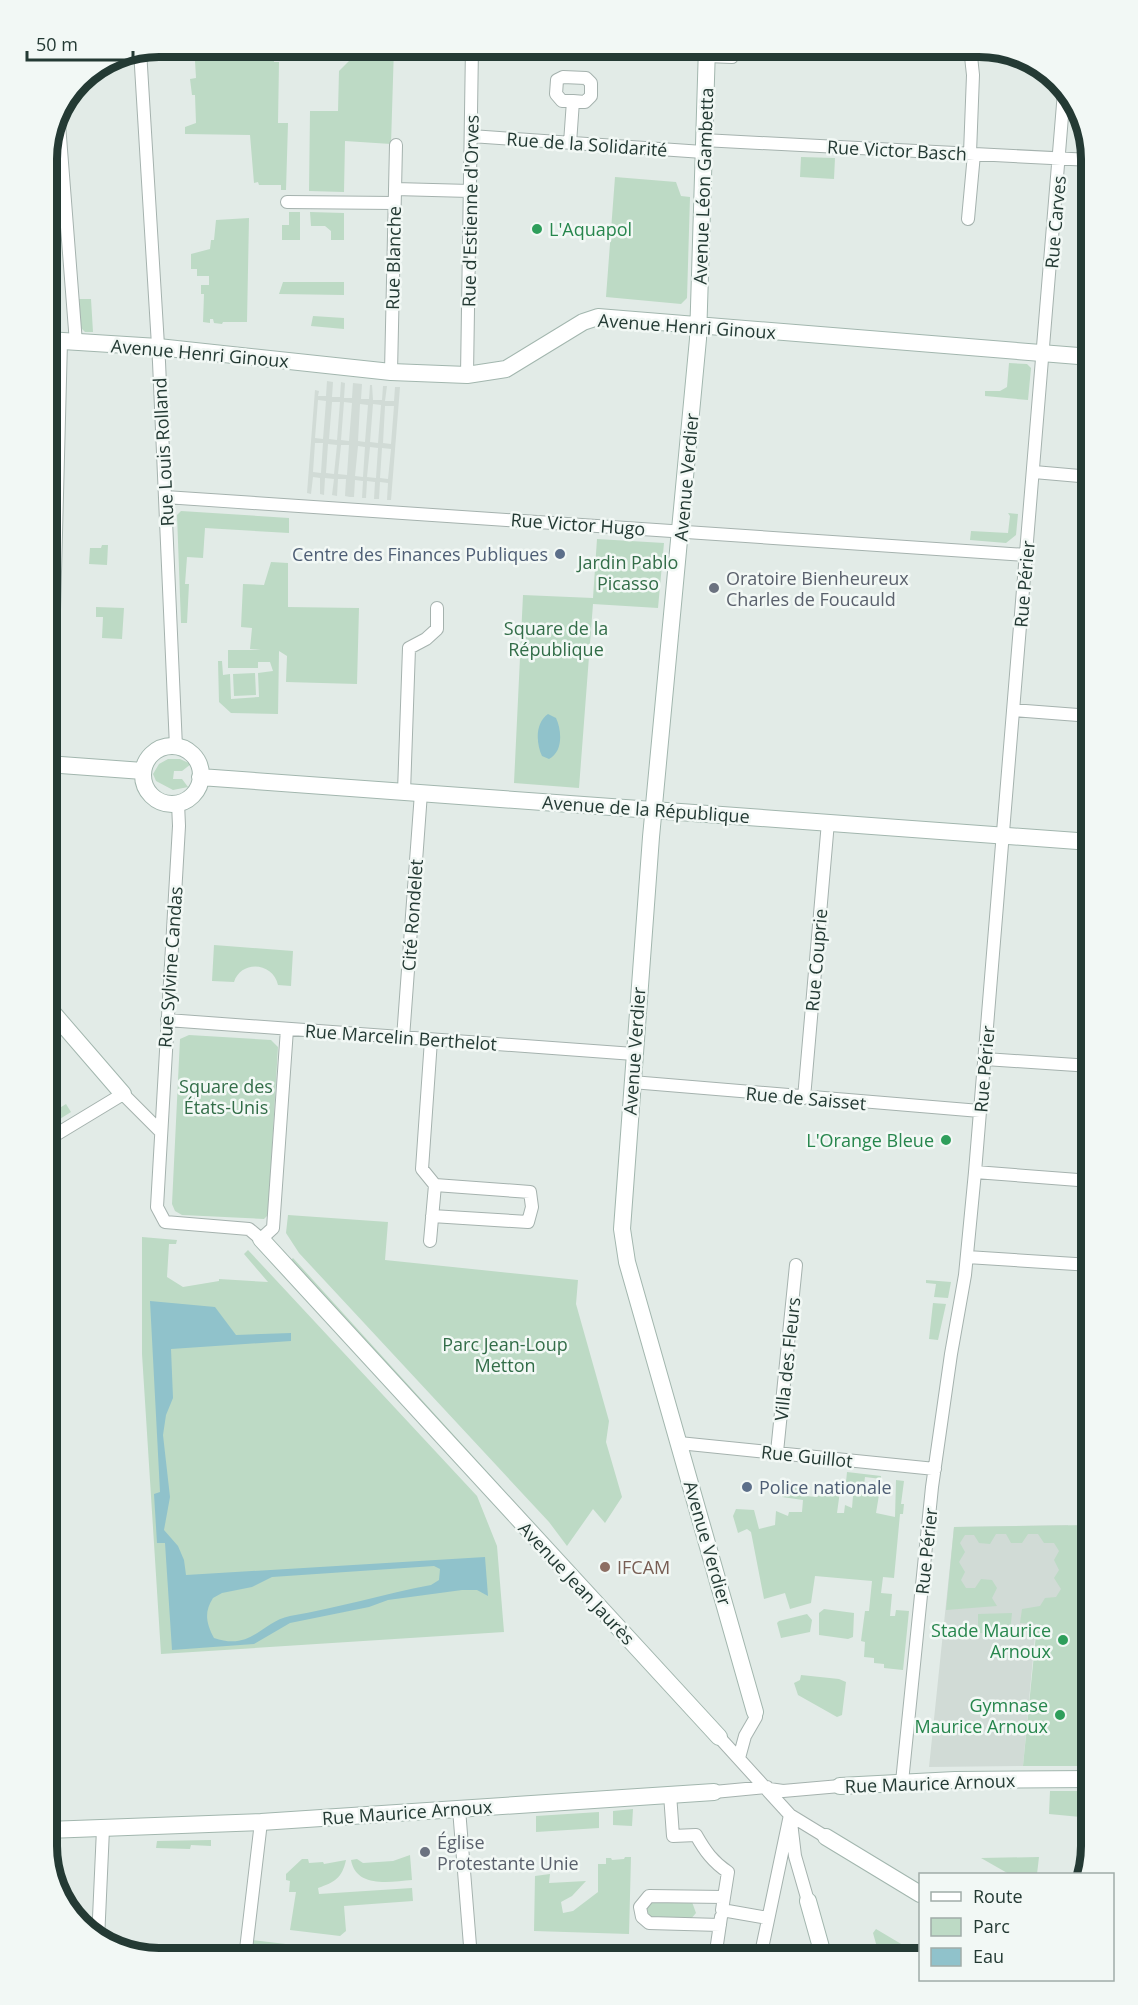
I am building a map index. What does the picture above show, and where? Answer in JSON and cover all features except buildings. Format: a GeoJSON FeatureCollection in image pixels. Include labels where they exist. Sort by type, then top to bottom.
{"type":"FeatureCollection","features":[{"type":"Feature","properties":{"kind":"main road","name":"Avenue Léon Gambetta"},"geometry":{"type":"LineString","coordinates":[[699,324],[707,57]]}},
{"type":"Feature","properties":{"kind":"main road","name":"Avenue Henri Ginoux"},"geometry":{"type":"LineString","coordinates":[[61,341],[158,347],[391,372],[467,375],[506,369],[584,322],[598,317],[1081,356]]}},
{"type":"Feature","properties":{"kind":"main road","name":"Avenue Verdier"},"geometry":{"type":"LineString","coordinates":[[699,324],[654,810],[622,1229],[627,1262],[755,1712]]}},
{"type":"Feature","properties":{"kind":"main road"},"geometry":{"type":"LineString","coordinates":[[176,747],[191,754],[196,760],[200,777],[191,797],[177,803],[165,803],[154,798],[146,789],[143,771],[146,762],[158,750],[176,747]]}},
{"type":"Feature","properties":{"kind":"main road"},"geometry":{"type":"LineString","coordinates":[[57,765],[143,771]]}},
{"type":"Feature","properties":{"kind":"main road","name":"Avenue de la République"},"geometry":{"type":"LineString","coordinates":[[200,777],[1081,841]]}},
{"type":"Feature","properties":{"kind":"main road"},"geometry":{"type":"LineString","coordinates":[[57,1018],[123,1094]]}},
{"type":"Feature","properties":{"kind":"main road","name":"Avenue Jean Jaurès"},"geometry":{"type":"LineString","coordinates":[[261,1239],[719,1737]]}},
{"type":"Feature","properties":{"kind":"main road","name":"Rue Maurice Arnoux"},"geometry":{"type":"LineString","coordinates":[[840,1786],[902,1782],[1081,1779]]}},
{"type":"Feature","properties":{"kind":"main road","name":"Rue Maurice Arnoux"},"geometry":{"type":"LineString","coordinates":[[57,1830],[261,1822],[714,1792]]}},
{"type":"Feature","properties":{"kind":"main road","name":"Avenue Jean Jaurès"},"geometry":{"type":"LineString","coordinates":[[826,1837],[919,1893]]}},
{"type":"Feature","properties":{"kind":"main road"},"geometry":{"type":"LineString","coordinates":[[808,1901],[821,1948]]}},
{"type":"Feature","properties":{"kind":"street","name":"Rue d'Estienne d'Orves"},"geometry":{"type":"LineString","coordinates":[[467,375],[472,57]]}},
{"type":"Feature","properties":{"kind":"street"},"geometry":{"type":"LineString","coordinates":[[968,219],[972,154],[971,57]]}},
{"type":"Feature","properties":{"kind":"street","name":"Rue Louis Rolland"},"geometry":{"type":"LineString","coordinates":[[141,59],[158,347],[176,747]]}},
{"type":"Feature","properties":{"kind":"street"},"geometry":{"type":"LineString","coordinates":[[570,143],[573,101]]}},
{"type":"Feature","properties":{"kind":"street","name":"Rue Carves"},"geometry":{"type":"LineString","coordinates":[[1044,353],[1063,102]]}},
{"type":"Feature","properties":{"kind":"street","name":"Rue de la Solidarité"},"geometry":{"type":"LineString","coordinates":[[471,136],[570,143],[703,146]]}},
{"type":"Feature","properties":{"kind":"street"},"geometry":{"type":"LineString","coordinates":[[57,471],[61,341],[59,139]]}},
{"type":"Feature","properties":{"kind":"street","name":"Rue Blanche"},"geometry":{"type":"LineString","coordinates":[[391,372],[396,145]]}},
{"type":"Feature","properties":{"kind":"street","name":"Rue Victor Basch"},"geometry":{"type":"LineString","coordinates":[[703,146],[1081,159]]}},
{"type":"Feature","properties":{"kind":"street"},"geometry":{"type":"LineString","coordinates":[[395,189],[470,191]]}},
{"type":"Feature","properties":{"kind":"street"},"geometry":{"type":"LineString","coordinates":[[287,202],[394,203]]}},
{"type":"Feature","properties":{"kind":"street","name":"Rue Périer"},"geometry":{"type":"LineString","coordinates":[[902,1782],[935,1469],[967,1257],[1005,835],[1013,710],[1044,353]]}},
{"type":"Feature","properties":{"kind":"street"},"geometry":{"type":"LineString","coordinates":[[1034,472],[1081,476]]}},
{"type":"Feature","properties":{"kind":"street","name":"Rue Victor Hugo"},"geometry":{"type":"LineString","coordinates":[[165,497],[1027,555]]}},
{"type":"Feature","properties":{"kind":"street","name":"Cité Rondelet"},"geometry":{"type":"LineString","coordinates":[[404,1038],[412,792],[409,648],[426,639],[436,629],[437,608]]}},
{"type":"Feature","properties":{"kind":"street"},"geometry":{"type":"LineString","coordinates":[[1013,710],[1081,715]]}},
{"type":"Feature","properties":{"kind":"street","name":"Rue Sylvine Candas"},"geometry":{"type":"LineString","coordinates":[[177,803],[179,826],[157,1207],[161,1218],[170,1224],[249,1229],[261,1239]]}},
{"type":"Feature","properties":{"kind":"street","name":"Rue Couprie"},"geometry":{"type":"LineString","coordinates":[[804,1098],[828,822]]}},
{"type":"Feature","properties":{"kind":"street","name":"Rue Marcelin Berthelot"},"geometry":{"type":"LineString","coordinates":[[167,1020],[634,1054]]}},
{"type":"Feature","properties":{"kind":"street"},"geometry":{"type":"LineString","coordinates":[[261,1239],[273,1228],[274,1221],[287,1029]]}},
{"type":"Feature","properties":{"kind":"street"},"geometry":{"type":"LineString","coordinates":[[430,1241],[435,1185],[422,1169],[431,1040]]}},
{"type":"Feature","properties":{"kind":"street"},"geometry":{"type":"LineString","coordinates":[[985,1059],[1081,1065]]}},
{"type":"Feature","properties":{"kind":"street","name":"Rue de Saisset"},"geometry":{"type":"LineString","coordinates":[[632,1082],[980,1111]]}},
{"type":"Feature","properties":{"kind":"street"},"geometry":{"type":"LineString","coordinates":[[57,1134],[123,1094],[160,1131]]}},
{"type":"Feature","properties":{"kind":"street"},"geometry":{"type":"LineString","coordinates":[[975,1172],[1081,1180]]}},
{"type":"Feature","properties":{"kind":"street"},"geometry":{"type":"LineString","coordinates":[[432,1216],[528,1222],[532,1207],[530,1192],[435,1185]]}},
{"type":"Feature","properties":{"kind":"street"},"geometry":{"type":"LineString","coordinates":[[967,1257],[1081,1264]]}},
{"type":"Feature","properties":{"kind":"street","name":"Villa des Fleurs"},"geometry":{"type":"LineString","coordinates":[[777,1452],[796,1265]]}},
{"type":"Feature","properties":{"kind":"street","name":"Rue Guillot"},"geometry":{"type":"LineString","coordinates":[[679,1443],[935,1469]]}},
{"type":"Feature","properties":{"kind":"street","name":"Avenue Verdier"},"geometry":{"type":"LineString","coordinates":[[739,1758],[745,1736],[756,1717],[755,1712]]}},
{"type":"Feature","properties":{"kind":"street","name":"Avenue Jean Jaurès"},"geometry":{"type":"LineString","coordinates":[[719,1737],[768,1788],[790,1815],[826,1837]]}},
{"type":"Feature","properties":{"kind":"street","name":"Rue Maurice Arnoux"},"geometry":{"type":"LineString","coordinates":[[714,1792],[768,1788],[783,1791],[840,1786]]}},
{"type":"Feature","properties":{"kind":"street"},"geometry":{"type":"LineString","coordinates":[[670,1794],[673,1836],[696,1835],[710,1858],[728,1872],[717,1948]]}},
{"type":"Feature","properties":{"kind":"street"},"geometry":{"type":"LineString","coordinates":[[459,1809],[470,1948]]}},
{"type":"Feature","properties":{"kind":"street"},"geometry":{"type":"LineString","coordinates":[[790,1815],[795,1856],[808,1901]]}},
{"type":"Feature","properties":{"kind":"street"},"geometry":{"type":"LineString","coordinates":[[762,1948],[790,1815]]}},
{"type":"Feature","properties":{"kind":"street"},"geometry":{"type":"LineString","coordinates":[[246,1948],[261,1822]]}},
{"type":"Feature","properties":{"kind":"street"},"geometry":{"type":"LineString","coordinates":[[98,1928],[102,1829]]}},
{"type":"Feature","properties":{"kind":"street"},"geometry":{"type":"LineString","coordinates":[[720,1925],[649,1923],[642,1917],[640,1907],[649,1896],[723,1903],[768,1918]]}},
{"type":"Feature","properties":{"kind":"shaded area"},"geometry":{"type":"Polygon","coordinates":[[[327,381],[333,382],[332,397],[340,397],[341,382],[345,383],[344,398],[352,398],[353,383],[362,384],[361,399],[369,399],[370,385],[372,385],[373,400],[382,400],[383,386],[387,386],[385,401],[394,401],[395,387],[400,387],[391,500],[387,500],[388,483],[380,482],[379,499],[374,499],[375,482],[367,481],[366,498],[362,498],[363,481],[355,480],[354,497],[345,496],[346,479],[338,479],[337,496],[332,495],[334,479],[325,478],[324,495],[320,494],[320,478],[313,477],[311,494],[307,493],[315,390],[319,391],[318,396],[326,396],[327,381]],[[318,400],[315,438],[323,439],[326,401],[318,400]],[[332,402],[329,439],[337,440],[340,402],[332,402]],[[344,402],[341,440],[349,441],[352,403],[344,402]],[[360,404],[358,441],[365,442],[368,405],[360,404]],[[373,404],[370,442],[378,443],[381,405],[373,404]],[[385,406],[383,443],[391,444],[394,406],[385,406]],[[315,443],[313,472],[321,473],[323,443],[315,443]],[[328,444],[326,473],[334,474],[337,445],[328,444]],[[341,445],[338,474],[347,475],[349,445],[341,445]],[[358,446],[355,476],[363,477],[365,447],[358,446]],[[370,447],[367,477],[376,478],[378,448],[370,447]],[[382,448],[380,478],[388,479],[391,449],[382,448]]]}},
{"type":"Feature","properties":{"kind":"shaded area"},"geometry":{"type":"Polygon","coordinates":[[[1068,1525],[1061,1603],[1036,1625],[1023,1766],[929,1767],[954,1527],[1068,1525]]]}},
{"type":"Feature","properties":{"kind":"green space"},"geometry":{"type":"Polygon","coordinates":[[[191,57],[274,57],[274,62],[279,62],[278,123],[288,123],[286,190],[281,190],[281,185],[254,183],[250,135],[185,134],[185,127],[196,123],[195,95],[192,95],[190,79],[196,78],[195,61],[191,60],[191,57]]]}},
{"type":"Feature","properties":{"kind":"green space"},"geometry":{"type":"Polygon","coordinates":[[[353,57],[394,57],[391,144],[345,141],[344,192],[309,191],[310,111],[338,111],[339,71],[353,57]]]}},
{"type":"Feature","properties":{"kind":"green space"},"geometry":{"type":"Polygon","coordinates":[[[801,157],[835,158],[834,179],[800,177],[801,157]]]}},
{"type":"Feature","properties":{"kind":"green space"},"geometry":{"type":"Polygon","coordinates":[[[615,177],[676,182],[681,196],[690,197],[687,298],[681,304],[606,297],[615,177]]]}},
{"type":"Feature","properties":{"kind":"green space"},"geometry":{"type":"Polygon","coordinates":[[[289,212],[300,212],[300,240],[282,240],[282,225],[289,225],[289,212]]]}},
{"type":"Feature","properties":{"kind":"green space"},"geometry":{"type":"Polygon","coordinates":[[[310,212],[344,213],[344,240],[331,240],[331,231],[325,226],[311,226],[310,212]]]}},
{"type":"Feature","properties":{"kind":"green space"},"geometry":{"type":"Polygon","coordinates":[[[249,218],[247,322],[223,322],[222,324],[214,323],[213,319],[210,319],[210,323],[203,322],[204,294],[201,294],[201,285],[209,285],[209,276],[197,276],[197,269],[191,269],[191,254],[210,249],[211,240],[214,240],[216,220],[249,218]]]}},
{"type":"Feature","properties":{"kind":"green space"},"geometry":{"type":"Polygon","coordinates":[[[283,282],[344,282],[344,295],[279,294],[283,282]]]}},
{"type":"Feature","properties":{"kind":"green space"},"geometry":{"type":"Polygon","coordinates":[[[79,299],[91,299],[93,332],[85,332],[81,328],[79,299]]]}},
{"type":"Feature","properties":{"kind":"green space"},"geometry":{"type":"Polygon","coordinates":[[[313,316],[344,318],[344,329],[311,326],[313,316]]]}},
{"type":"Feature","properties":{"kind":"green space"},"geometry":{"type":"Polygon","coordinates":[[[1009,363],[1027,364],[1031,368],[1028,400],[985,396],[985,391],[1000,391],[1007,387],[1009,363]]]}},
{"type":"Feature","properties":{"kind":"green space"},"geometry":{"type":"Polygon","coordinates":[[[181,511],[289,518],[289,533],[205,528],[203,558],[187,557],[185,584],[189,584],[187,623],[181,623],[177,515],[181,511]]]}},
{"type":"Feature","properties":{"kind":"green space"},"geometry":{"type":"Polygon","coordinates":[[[1008,513],[1018,514],[1016,535],[1006,543],[970,540],[971,531],[1008,533],[1010,516],[1008,513]]]}},
{"type":"Feature","properties":{"kind":"green space","name":"Square de la République"},"geometry":{"type":"Polygon","coordinates":[[[597,539],[664,543],[658,608],[593,604],[579,788],[514,783],[523,595],[593,598],[597,539]]]}},
{"type":"Feature","properties":{"kind":"green space"},"geometry":{"type":"Polygon","coordinates":[[[102,545],[108,545],[107,565],[89,564],[90,548],[101,548],[102,545]]]}},
{"type":"Feature","properties":{"kind":"green space"},"geometry":{"type":"Polygon","coordinates":[[[271,562],[288,563],[288,607],[359,608],[357,684],[286,682],[287,656],[279,651],[278,714],[231,713],[219,702],[218,661],[222,661],[223,675],[230,674],[231,699],[259,697],[258,673],[273,671],[270,662],[258,662],[258,668],[228,668],[228,650],[261,650],[250,649],[252,628],[241,627],[243,584],[264,585],[271,562]]]}},
{"type":"Feature","properties":{"kind":"green space"},"geometry":{"type":"Polygon","coordinates":[[[96,607],[124,608],[122,639],[102,638],[103,617],[96,617],[96,607]]]}},
{"type":"Feature","properties":{"kind":"green space"},"geometry":{"type":"Polygon","coordinates":[[[255,673],[256,695],[234,696],[233,674],[255,673]]]}},
{"type":"Feature","properties":{"kind":"green space"},"geometry":{"type":"Polygon","coordinates":[[[168,759],[180,759],[191,764],[182,771],[174,771],[173,779],[182,779],[188,787],[173,790],[156,781],[153,774],[159,764],[168,759]]]}},
{"type":"Feature","properties":{"kind":"green space"},"geometry":{"type":"Polygon","coordinates":[[[214,945],[293,951],[291,986],[278,985],[270,972],[257,967],[243,970],[234,982],[212,981],[214,945]]]}},
{"type":"Feature","properties":{"kind":"green space","name":"Square des États-Unis"},"geometry":{"type":"Polygon","coordinates":[[[189,1035],[271,1040],[278,1047],[268,1215],[264,1219],[182,1215],[175,1211],[172,1204],[180,1039],[189,1035]]]}},
{"type":"Feature","properties":{"kind":"green space"},"geometry":{"type":"Polygon","coordinates":[[[66,1104],[71,1112],[57,1121],[57,1110],[66,1104]]]}},
{"type":"Feature","properties":{"kind":"green space","name":"Parc Jean-Loup Metton"},"geometry":{"type":"Polygon","coordinates":[[[288,1215],[388,1222],[385,1260],[578,1280],[576,1304],[609,1421],[606,1442],[622,1497],[605,1523],[593,1509],[567,1546],[549,1522],[299,1253],[286,1233],[288,1215]]]}},
{"type":"Feature","properties":{"kind":"green space"},"geometry":{"type":"Polygon","coordinates":[[[142,1237],[177,1240],[176,1244],[169,1244],[167,1277],[183,1287],[219,1281],[219,1279],[268,1282],[244,1254],[248,1250],[477,1496],[497,1546],[504,1632],[161,1654],[142,1354],[142,1237]]]}},
{"type":"Feature","properties":{"kind":"green space"},"geometry":{"type":"Polygon","coordinates":[[[293,1258],[501,1487],[499,1489],[291,1260],[293,1258]]]}},
{"type":"Feature","properties":{"kind":"green space"},"geometry":{"type":"Polygon","coordinates":[[[926,1280],[951,1282],[948,1298],[934,1297],[936,1284],[926,1283],[926,1280]]]}},
{"type":"Feature","properties":{"kind":"green space"},"geometry":{"type":"Polygon","coordinates":[[[933,1303],[946,1304],[938,1340],[929,1339],[933,1303]]]}},
{"type":"Feature","properties":{"kind":"green space"},"geometry":{"type":"Polygon","coordinates":[[[847,1472],[881,1476],[881,1479],[865,1477],[863,1493],[879,1495],[876,1513],[895,1517],[896,1480],[904,1481],[901,1504],[904,1504],[903,1514],[900,1514],[894,1578],[883,1577],[881,1593],[892,1594],[890,1616],[895,1616],[896,1610],[909,1611],[903,1670],[884,1668],[884,1664],[874,1663],[874,1658],[864,1657],[865,1642],[861,1641],[865,1611],[869,1611],[872,1581],[815,1576],[811,1603],[790,1609],[785,1593],[764,1599],[751,1532],[747,1529],[738,1533],[733,1516],[736,1509],[754,1510],[759,1529],[775,1525],[776,1511],[788,1516],[789,1512],[802,1512],[803,1500],[782,1497],[784,1482],[806,1483],[805,1496],[817,1497],[825,1489],[840,1491],[837,1513],[844,1513],[845,1505],[852,1508],[854,1484],[846,1482],[847,1472]]]}},
{"type":"Feature","properties":{"kind":"green space","name":"Stade Maurice Arnoux"},"geometry":{"type":"Polygon","coordinates":[[[1081,1525],[1081,1766],[1023,1766],[1037,1624],[1020,1623],[1022,1609],[1040,1606],[1045,1598],[1056,1597],[1061,1589],[1054,1578],[1059,1570],[1054,1560],[1059,1551],[1054,1543],[1044,1543],[1038,1534],[1028,1534],[1022,1543],[1011,1543],[1006,1534],[996,1534],[990,1544],[979,1543],[974,1535],[965,1535],[960,1543],[965,1552],[959,1562],[965,1572],[961,1580],[966,1588],[975,1588],[981,1579],[992,1580],[997,1588],[992,1598],[997,1606],[946,1610],[954,1527],[1081,1525]]]}},
{"type":"Feature","properties":{"kind":"green space"},"geometry":{"type":"Polygon","coordinates":[[[824,1609],[854,1613],[853,1637],[848,1639],[819,1635],[819,1613],[824,1609]]]}},
{"type":"Feature","properties":{"kind":"green space"},"geometry":{"type":"Polygon","coordinates":[[[1012,1613],[1010,1633],[978,1633],[978,1614],[1012,1613]]]}},
{"type":"Feature","properties":{"kind":"green space"},"geometry":{"type":"Polygon","coordinates":[[[807,1614],[812,1620],[810,1632],[781,1638],[777,1623],[779,1621],[807,1614]]]}},
{"type":"Feature","properties":{"kind":"green space"},"geometry":{"type":"Polygon","coordinates":[[[801,1675],[839,1679],[846,1682],[842,1715],[837,1717],[798,1695],[794,1683],[800,1680],[801,1675]]]}},
{"type":"Feature","properties":{"kind":"green space"},"geometry":{"type":"Polygon","coordinates":[[[1050,1791],[1081,1791],[1081,1817],[1049,1814],[1050,1791]]]}},
{"type":"Feature","properties":{"kind":"green space"},"geometry":{"type":"Polygon","coordinates":[[[633,1809],[632,1826],[613,1825],[613,1811],[633,1809]]]}},
{"type":"Feature","properties":{"kind":"green space"},"geometry":{"type":"Polygon","coordinates":[[[599,1812],[599,1828],[536,1832],[536,1816],[599,1812]]]}},
{"type":"Feature","properties":{"kind":"green space"},"geometry":{"type":"Polygon","coordinates":[[[211,1840],[211,1846],[191,1845],[190,1849],[156,1848],[157,1841],[211,1840]]]}},
{"type":"Feature","properties":{"kind":"green space"},"geometry":{"type":"Polygon","coordinates":[[[410,1855],[412,1880],[403,1881],[384,1882],[366,1879],[354,1869],[351,1860],[357,1859],[363,1863],[393,1861],[410,1855]]]}},
{"type":"Feature","properties":{"kind":"green space"},"geometry":{"type":"Polygon","coordinates":[[[631,1857],[629,1934],[534,1931],[535,1876],[550,1874],[549,1883],[586,1881],[572,1896],[561,1902],[563,1913],[573,1911],[598,1892],[598,1864],[606,1864],[606,1858],[612,1860],[631,1857]]]}},
{"type":"Feature","properties":{"kind":"green space"},"geometry":{"type":"Polygon","coordinates":[[[1039,1857],[1037,1873],[1007,1873],[981,1858],[1039,1857]]]}},
{"type":"Feature","properties":{"kind":"green space"},"geometry":{"type":"Polygon","coordinates":[[[302,1859],[308,1859],[309,1863],[323,1862],[324,1864],[346,1860],[340,1875],[318,1888],[319,1894],[412,1888],[413,1901],[344,1906],[346,1931],[340,1936],[290,1930],[296,1892],[289,1892],[290,1881],[286,1880],[286,1874],[302,1859]]]}},
{"type":"Feature","properties":{"kind":"green space"},"geometry":{"type":"Polygon","coordinates":[[[649,1901],[692,1902],[696,1913],[690,1920],[648,1918],[643,1907],[649,1901]]]}},
{"type":"Feature","properties":{"kind":"green space"},"geometry":{"type":"Polygon","coordinates":[[[876,1929],[908,1948],[877,1948],[873,1933],[876,1929]]]}},
{"type":"Feature","properties":{"kind":"green space"},"geometry":{"type":"Polygon","coordinates":[[[252,1940],[320,1948],[251,1948],[252,1940]]]}},
{"type":"Feature","properties":{"kind":"water"},"geometry":{"type":"Polygon","coordinates":[[[548,714],[556,718],[560,735],[557,751],[549,759],[542,756],[538,739],[541,723],[548,714]]]}},
{"type":"Feature","properties":{"kind":"water"},"geometry":{"type":"Polygon","coordinates":[[[150,1301],[215,1307],[236,1335],[291,1333],[291,1341],[171,1349],[173,1398],[166,1415],[163,1435],[170,1497],[164,1530],[178,1546],[184,1560],[186,1575],[485,1557],[488,1596],[477,1590],[462,1590],[388,1600],[369,1607],[290,1623],[254,1644],[172,1650],[165,1543],[157,1543],[154,1494],[160,1492],[150,1301]],[[434,1566],[272,1577],[252,1587],[222,1593],[213,1598],[207,1613],[209,1627],[214,1638],[238,1641],[290,1616],[431,1585],[439,1580],[440,1569],[434,1566]]]}},
{"type":"Feature","properties":{"kind":"place","name":"L'Aquapol"},"geometry":{"type":"Point","coordinates":[537,229]}},
{"type":"Feature","properties":{"kind":"place","name":"Centre des Finances Publiques"},"geometry":{"type":"Point","coordinates":[560,554]}},
{"type":"Feature","properties":{"kind":"place","name":"Oratoire Bienheureux Charles de Foucauld"},"geometry":{"type":"Point","coordinates":[714,588]}},
{"type":"Feature","properties":{"kind":"place","name":"L'Orange Bleue"},"geometry":{"type":"Point","coordinates":[946,1140]}},
{"type":"Feature","properties":{"kind":"place","name":"Police nationale"},"geometry":{"type":"Point","coordinates":[747,1487]}},
{"type":"Feature","properties":{"kind":"place","name":"IFCAM"},"geometry":{"type":"Point","coordinates":[605,1567]}},
{"type":"Feature","properties":{"kind":"place","name":"Stade Maurice Arnoux"},"geometry":{"type":"Point","coordinates":[1063,1640]}},
{"type":"Feature","properties":{"kind":"place","name":"Gymnase Maurice Arnoux"},"geometry":{"type":"Point","coordinates":[1060,1715]}},
{"type":"Feature","properties":{"kind":"place","name":"Église Protestante Unie"},"geometry":{"type":"Point","coordinates":[425,1852]}},
{"type":"Feature","properties":{"kind":"park label","name":"Jardin Pablo Picasso"},"geometry":{"type":"Point","coordinates":[628,572]}}]}
